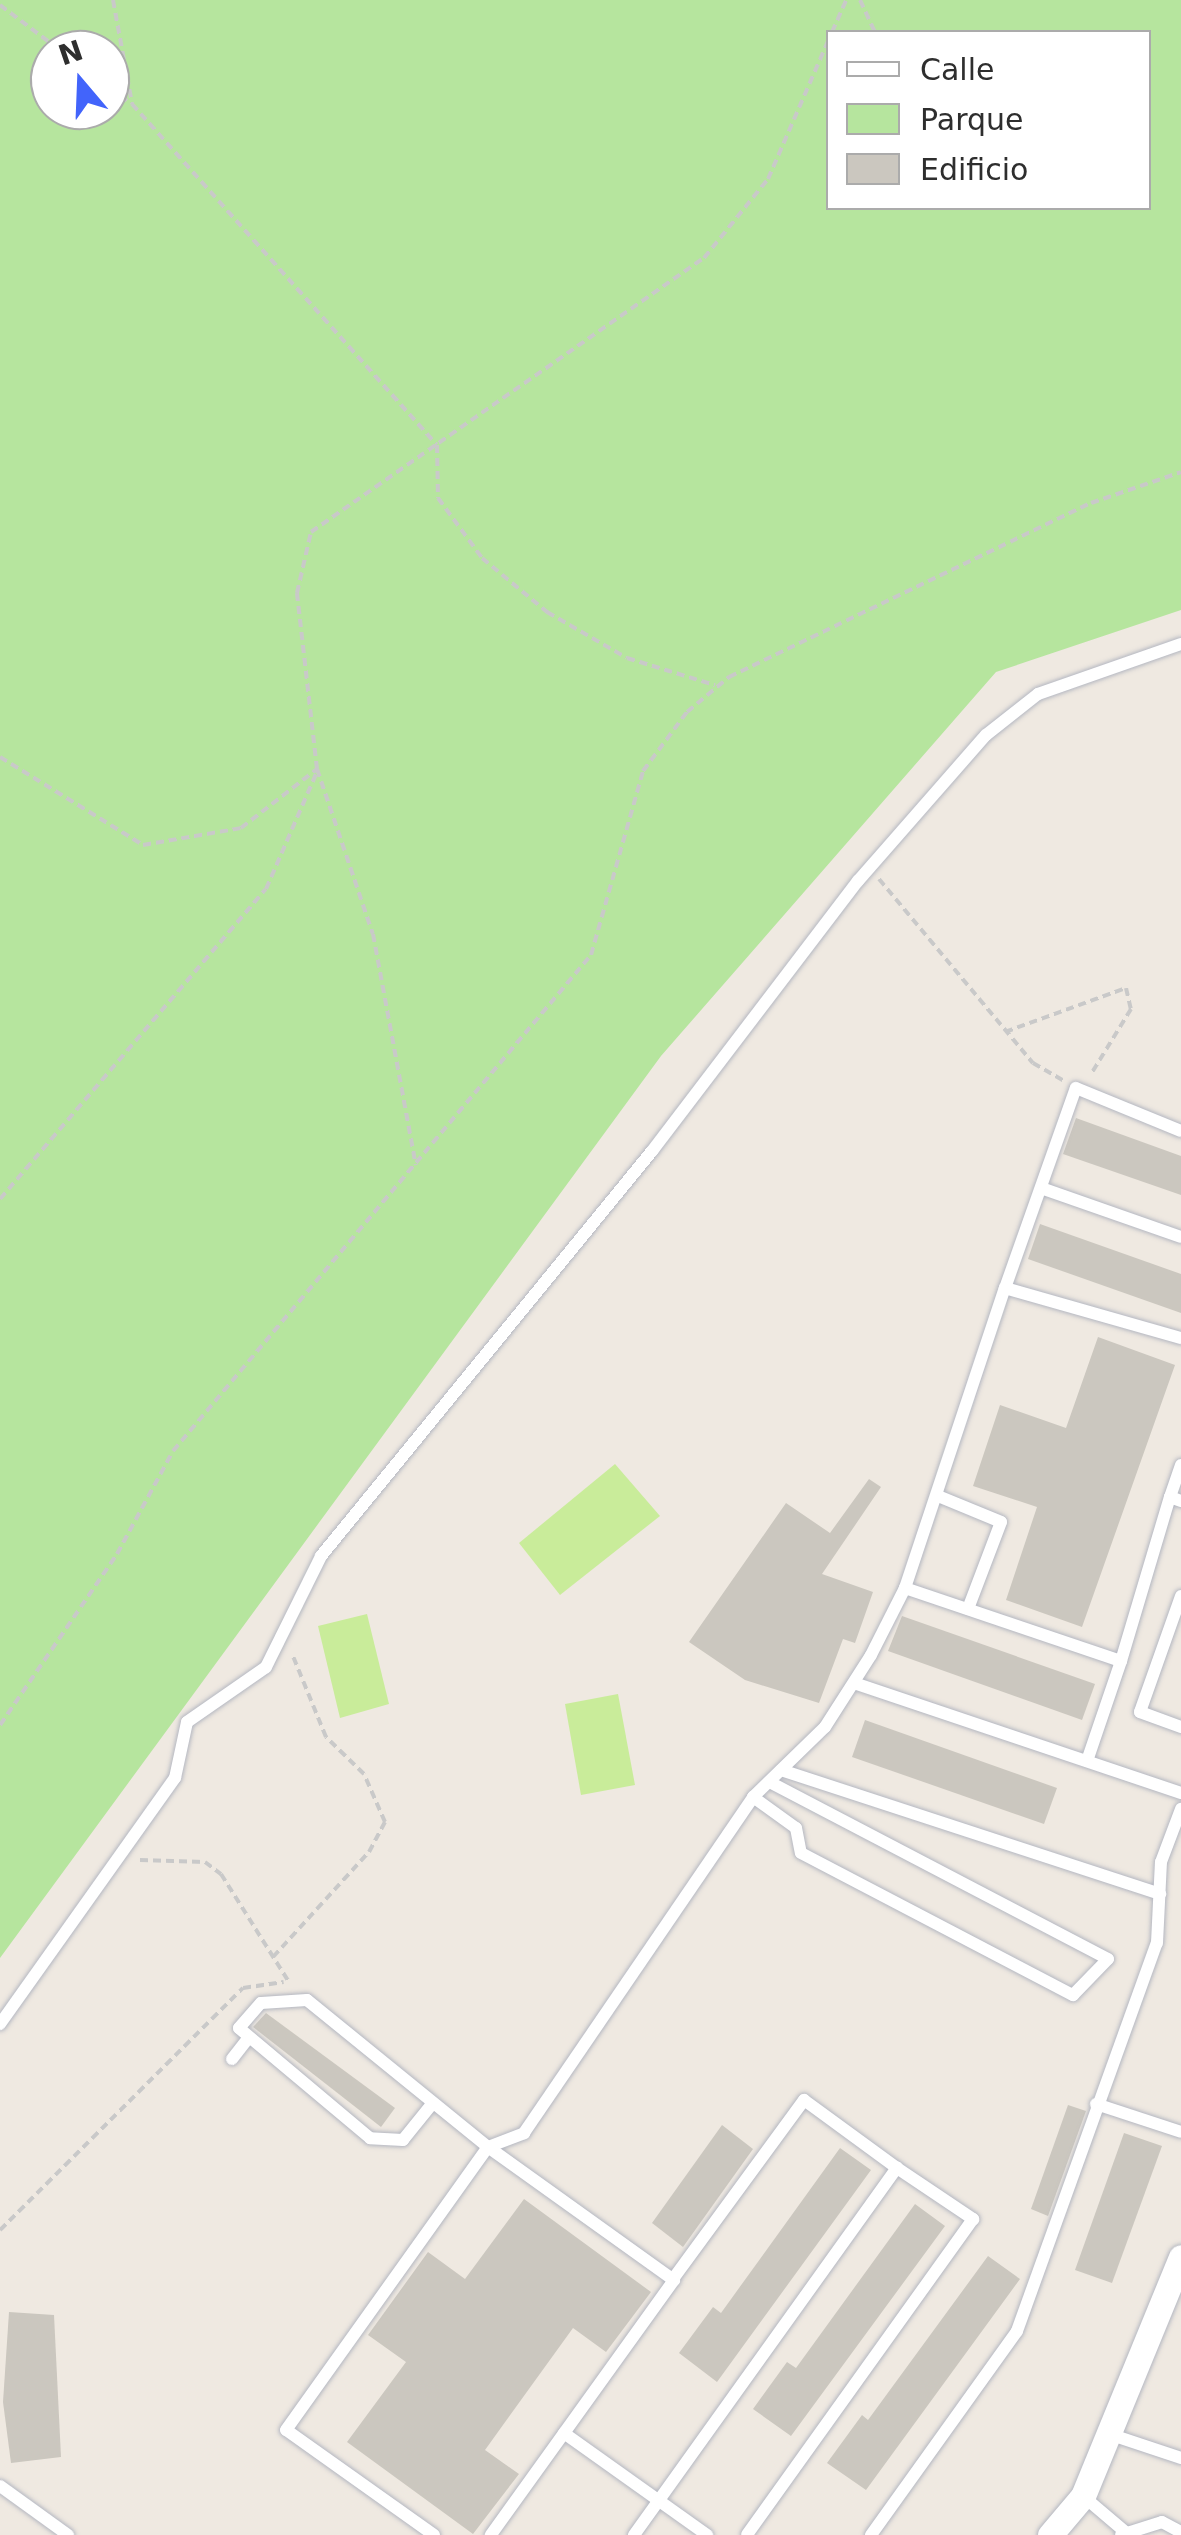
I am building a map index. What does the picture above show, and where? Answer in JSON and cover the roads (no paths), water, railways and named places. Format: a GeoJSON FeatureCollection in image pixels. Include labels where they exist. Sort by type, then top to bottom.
{"type":"FeatureCollection","features":[{"type":"Feature","properties":{"kind":"street"},"geometry":{"type":"LineString","coordinates":[[1050,2535],[1083,2496],[1179,2269]]}},
{"type":"Feature","properties":{"kind":"lane"},"geometry":{"type":"LineString","coordinates":[[0,2024],[175,1778],[187,1722],[266,1667],[321,1556],[652,1151],[870,867],[986,735],[1038,694],[1181,644]]}},
{"type":"Feature","properties":{"kind":"lane"},"geometry":{"type":"LineString","coordinates":[[434,2535],[286,2430],[488,2148],[524,2133],[754,1797],[826,1727],[854,1683],[905,1588],[1076,1088],[1181,1131]]}},
{"type":"Feature","properties":{"kind":"lane"},"geometry":{"type":"LineString","coordinates":[[1041,1188],[1181,1237]]}},
{"type":"Feature","properties":{"kind":"lane"},"geometry":{"type":"LineString","coordinates":[[1005,1288],[1181,1338]]}},
{"type":"Feature","properties":{"kind":"lane"},"geometry":{"type":"LineString","coordinates":[[1087,1762],[1176,1499],[1181,1464]]}},
{"type":"Feature","properties":{"kind":"lane"},"geometry":{"type":"LineString","coordinates":[[938,1496],[1001,1522],[968,1609]]}},
{"type":"Feature","properties":{"kind":"lane"},"geometry":{"type":"LineString","coordinates":[[905,1588],[1121,1661]]}},
{"type":"Feature","properties":{"kind":"lane"},"geometry":{"type":"LineString","coordinates":[[1181,1596],[1140,1712],[1181,1728]]}},
{"type":"Feature","properties":{"kind":"lane"},"geometry":{"type":"LineString","coordinates":[[854,1683],[1181,1794]]}},
{"type":"Feature","properties":{"kind":"lane"},"geometry":{"type":"LineString","coordinates":[[781,1770],[1160,1894]]}},
{"type":"Feature","properties":{"kind":"lane"},"geometry":{"type":"LineString","coordinates":[[754,1797],[796,1828],[801,1854],[1073,1996],[1108,1958],[768,1782]]}},
{"type":"Feature","properties":{"kind":"lane"},"geometry":{"type":"LineString","coordinates":[[871,2535],[1017,2331],[1157,1942],[1167,1847],[1181,1809]]}},
{"type":"Feature","properties":{"kind":"lane"},"geometry":{"type":"LineString","coordinates":[[1167,1847],[1181,1853]]}},
{"type":"Feature","properties":{"kind":"lane"},"geometry":{"type":"LineString","coordinates":[[432,2104],[403,2140],[370,2138],[246,2041],[239,2028],[261,2002],[307,2000],[488,2148],[673,2279]]}},
{"type":"Feature","properties":{"kind":"lane"},"geometry":{"type":"LineString","coordinates":[[232,2059],[246,2041]]}},
{"type":"Feature","properties":{"kind":"lane"},"geometry":{"type":"LineString","coordinates":[[492,2535],[804,2100],[973,2220],[747,2535]]}},
{"type":"Feature","properties":{"kind":"lane"},"geometry":{"type":"LineString","coordinates":[[1096,2104],[1181,2132]]}},
{"type":"Feature","properties":{"kind":"lane"},"geometry":{"type":"LineString","coordinates":[[634,2535],[897,2168]]}},
{"type":"Feature","properties":{"kind":"lane"},"geometry":{"type":"LineString","coordinates":[[564,2433],[707,2535]]}},
{"type":"Feature","properties":{"kind":"lane"},"geometry":{"type":"LineString","coordinates":[[1109,2434],[1181,2458]]}},
{"type":"Feature","properties":{"kind":"lane"},"geometry":{"type":"LineString","coordinates":[[0,2486],[68,2535]]}},
{"type":"Feature","properties":{"kind":"lane"},"geometry":{"type":"LineString","coordinates":[[1083,2496],[1125,2534],[1162,2522],[1181,2532]]}}]}
